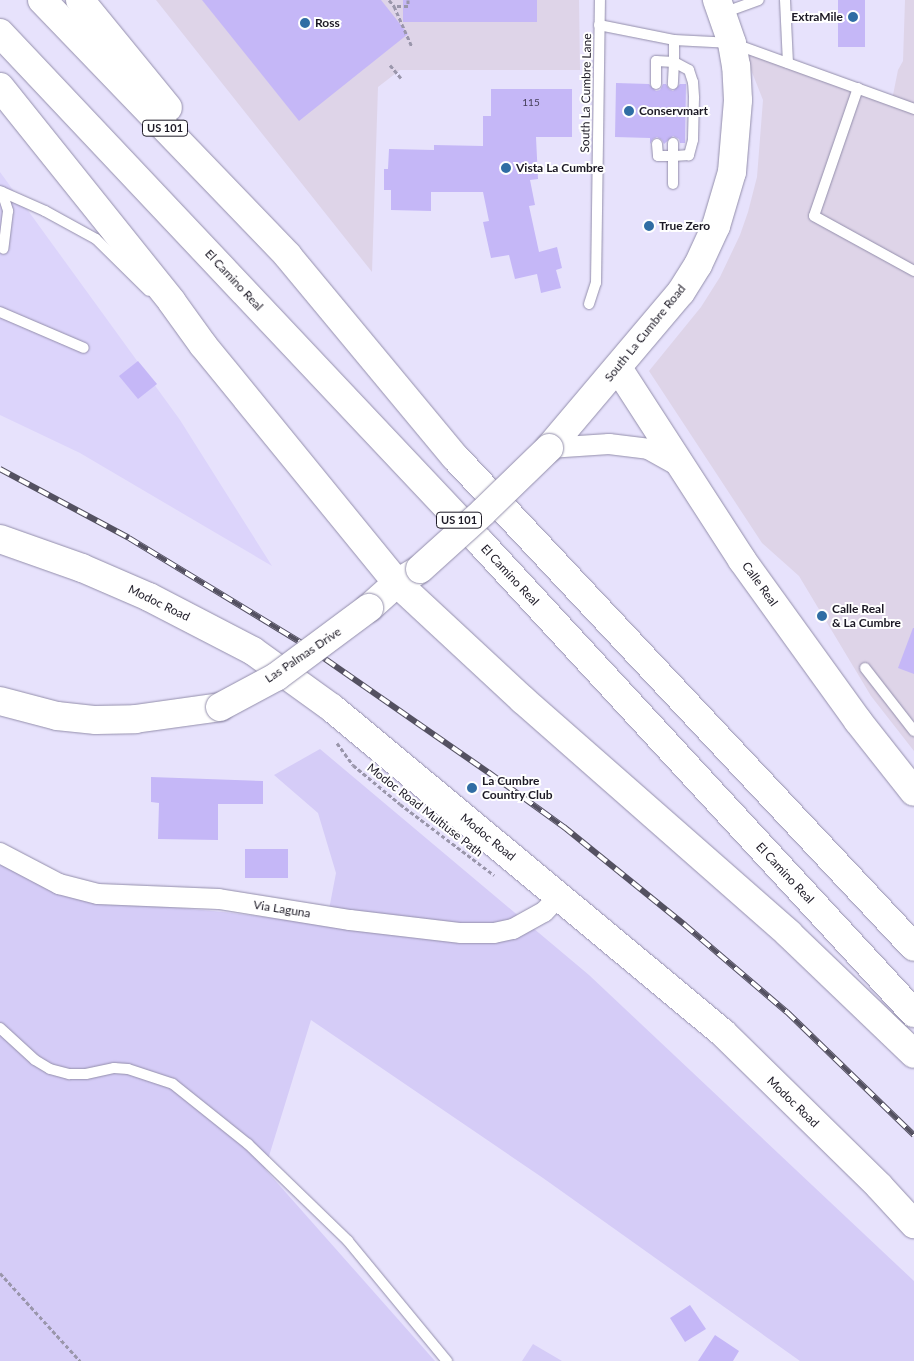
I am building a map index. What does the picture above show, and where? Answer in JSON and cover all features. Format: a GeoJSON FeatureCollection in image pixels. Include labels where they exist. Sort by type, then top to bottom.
{"type":"FeatureCollection","features":[{"type":"Feature","properties":{"kind":"main road","name":"US 101"},"geometry":{"type":"LineString","coordinates":[[42,0],[288,256],[455,457],[914,947]]}},
{"type":"Feature","properties":{"kind":"main road"},"geometry":{"type":"LineString","coordinates":[[80,0],[288,256]]}},
{"type":"Feature","properties":{"kind":"main road","name":"South La Cumbre Road"},"geometry":{"type":"LineString","coordinates":[[483,512],[549,448],[681,292],[698,265],[716,226],[732,172],[736,137],[737,92],[732,43],[720,7]]}},
{"type":"Feature","properties":{"kind":"main road","name":"El Camino Real"},"geometry":{"type":"LineString","coordinates":[[0,33],[481,543],[914,1013]]}},
{"type":"Feature","properties":{"kind":"main road"},"geometry":{"type":"LineString","coordinates":[[0,87],[172,302],[203,345],[397,583],[523,700],[789,934],[914,1054]]}},
{"type":"Feature","properties":{"kind":"main road","name":"Calle Real"},"geometry":{"type":"LineString","coordinates":[[618,368],[742,560],[858,721],[914,792]]}},
{"type":"Feature","properties":{"kind":"main road","name":"Las Palmas Drive"},"geometry":{"type":"LineString","coordinates":[[0,701],[57,716],[96,720],[135,719],[220,707],[276,676],[369,608],[397,583],[420,568],[483,512]]}},
{"type":"Feature","properties":{"kind":"main road","name":"Modoc Road"},"geometry":{"type":"LineString","coordinates":[[0,539],[82,568],[149,596],[253,651],[332,708],[722,1033],[879,1186],[914,1224]]}},
{"type":"Feature","properties":{"kind":"street"},"geometry":{"type":"LineString","coordinates":[[549,448],[609,444],[648,449],[683,468]]}},
{"type":"Feature","properties":{"kind":"street","name":"Via Laguna"},"geometry":{"type":"LineString","coordinates":[[0,853],[60,884],[98,894],[219,899],[350,920],[460,933],[494,933],[514,929],[544,912],[559,896]]}},
{"type":"Feature","properties":{"kind":"lane","name":"South La Cumbre Lane"},"geometry":{"type":"LineString","coordinates":[[589,304],[596,283],[600,0]]}},
{"type":"Feature","properties":{"kind":"lane"},"geometry":{"type":"LineString","coordinates":[[720,7],[759,0]]}},
{"type":"Feature","properties":{"kind":"lane"},"geometry":{"type":"LineString","coordinates":[[785,0],[788,63]]}},
{"type":"Feature","properties":{"kind":"lane"},"geometry":{"type":"LineString","coordinates":[[599,25],[674,40],[732,43],[914,109]]}},
{"type":"Feature","properties":{"kind":"lane"},"geometry":{"type":"LineString","coordinates":[[674,40],[674,84]]}},
{"type":"Feature","properties":{"kind":"lane"},"geometry":{"type":"LineString","coordinates":[[656,84],[656,61],[674,62],[689,70],[693,82],[694,98],[693,140],[690,155],[658,156],[658,144]]}},
{"type":"Feature","properties":{"kind":"lane"},"geometry":{"type":"LineString","coordinates":[[858,88],[814,216],[914,271]]}},
{"type":"Feature","properties":{"kind":"lane"},"geometry":{"type":"LineString","coordinates":[[673,184],[674,143]]}},
{"type":"Feature","properties":{"kind":"lane"},"geometry":{"type":"LineString","coordinates":[[1,192],[45,211],[96,239],[145,289],[172,302]]}},
{"type":"Feature","properties":{"kind":"lane"},"geometry":{"type":"LineString","coordinates":[[1,192],[8,211],[3,249]]}},
{"type":"Feature","properties":{"kind":"lane"},"geometry":{"type":"LineString","coordinates":[[0,312],[84,348]]}},
{"type":"Feature","properties":{"kind":"lane"},"geometry":{"type":"LineString","coordinates":[[866,668],[914,731]]}},
{"type":"Feature","properties":{"kind":"lane"},"geometry":{"type":"LineString","coordinates":[[0,1028],[35,1060],[50,1069],[69,1074],[86,1074],[114,1068],[128,1069],[173,1084],[248,1144],[348,1241],[447,1361]]}},
{"type":"Feature","properties":{"kind":"path"},"geometry":{"type":"LineString","coordinates":[[390,0],[412,47]]}},
{"type":"Feature","properties":{"kind":"path"},"geometry":{"type":"LineString","coordinates":[[394,6],[408,6],[408,0]]}},
{"type":"Feature","properties":{"kind":"path"},"geometry":{"type":"LineString","coordinates":[[390,66],[401,78]]}},
{"type":"Feature","properties":{"kind":"path","name":"Modoc Road Multiuse Path"},"geometry":{"type":"LineString","coordinates":[[336,742],[353,765],[400,804],[497,876]]}},
{"type":"Feature","properties":{"kind":"path"},"geometry":{"type":"LineString","coordinates":[[0,1273],[80,1361]]}},
{"type":"Feature","properties":{"kind":"shaded area"},"geometry":{"type":"Polygon","coordinates":[[[156,0],[579,0],[580,70],[400,70],[378,87],[372,272],[156,0]]]}},
{"type":"Feature","properties":{"kind":"shaded area"},"geometry":{"type":"Polygon","coordinates":[[[905,0],[914,0],[914,751],[871,696],[799,576],[762,543],[649,371],[701,307],[720,277],[740,235],[748,212],[757,177],[763,100],[742,47],[892,100],[898,70],[903,61],[905,0]]]}},
{"type":"Feature","properties":{"kind":"shaded area"},"geometry":{"type":"Polygon","coordinates":[[[0,172],[180,420],[272,566],[80,453],[0,415],[0,172]]]}},
{"type":"Feature","properties":{"kind":"shaded area"},"geometry":{"type":"Polygon","coordinates":[[[320,749],[589,975],[914,1281],[914,1361],[800,1361],[543,1178],[311,1020],[265,1169],[435,1361],[0,1361],[0,862],[102,901],[224,912],[326,925],[336,873],[318,813],[274,775],[320,749]]]}},
{"type":"Feature","properties":{"kind":"shaded area"},"geometry":{"type":"Polygon","coordinates":[[[533,1344],[562,1361],[522,1361],[533,1344]]]}},
{"type":"Feature","properties":{"kind":"building"},"geometry":{"type":"Polygon","coordinates":[[[202,0],[381,0],[408,34],[299,121],[202,0]]]}},
{"type":"Feature","properties":{"kind":"building"},"geometry":{"type":"Polygon","coordinates":[[[403,0],[537,0],[537,22],[403,22],[403,0]]]}},
{"type":"Feature","properties":{"kind":"building"},"geometry":{"type":"Polygon","coordinates":[[[838,0],[865,0],[865,47],[838,47],[838,0]]]}},
{"type":"Feature","properties":{"kind":"building"},"geometry":{"type":"Polygon","coordinates":[[[616,83],[649,84],[656,91],[660,90],[663,84],[666,84],[673,91],[680,84],[686,84],[685,143],[680,143],[679,139],[673,136],[664,144],[657,137],[650,144],[650,138],[615,137],[616,83]]]}},
{"type":"Feature","properties":{"kind":"building"},"geometry":{"type":"Polygon","coordinates":[[[491,89],[572,89],[572,137],[536,137],[538,179],[530,180],[535,205],[529,206],[539,252],[557,247],[562,268],[556,270],[561,288],[541,293],[537,274],[515,279],[509,255],[491,258],[483,222],[489,221],[483,192],[431,192],[431,211],[391,210],[391,190],[384,190],[384,169],[388,169],[389,149],[434,150],[434,145],[483,146],[483,116],[491,116],[491,89]]]}},
{"type":"Feature","properties":{"kind":"building"},"geometry":{"type":"Polygon","coordinates":[[[138,361],[157,384],[138,399],[119,376],[138,361]]]}},
{"type":"Feature","properties":{"kind":"building"},"geometry":{"type":"Polygon","coordinates":[[[914,628],[914,674],[898,668],[914,628]]]}},
{"type":"Feature","properties":{"kind":"building"},"geometry":{"type":"Polygon","coordinates":[[[151,777],[263,781],[263,804],[218,804],[218,840],[158,839],[159,803],[151,802],[151,777]]]}},
{"type":"Feature","properties":{"kind":"building"},"geometry":{"type":"Polygon","coordinates":[[[245,849],[288,849],[288,878],[245,878],[245,849]]]}},
{"type":"Feature","properties":{"kind":"building"},"geometry":{"type":"Polygon","coordinates":[[[690,1305],[706,1329],[685,1342],[670,1318],[690,1305]]]}},
{"type":"Feature","properties":{"kind":"building"},"geometry":{"type":"Polygon","coordinates":[[[715,1335],[739,1351],[733,1361],[698,1361],[715,1335]]]}},
{"type":"Feature","properties":{"kind":"railway"},"geometry":{"type":"LineString","coordinates":[[0,469],[129,538],[308,647],[564,827],[685,925],[787,1012],[914,1135]]}},
{"type":"Feature","properties":{"kind":"place","name":"ExtraMile"},"geometry":{"type":"Point","coordinates":[853,17]}},
{"type":"Feature","properties":{"kind":"place","name":"Ross"},"geometry":{"type":"Point","coordinates":[305,23]}},
{"type":"Feature","properties":{"kind":"place","name":"Conservmart"},"geometry":{"type":"Point","coordinates":[629,111]}},
{"type":"Feature","properties":{"kind":"place","name":"Vista La Cumbre"},"geometry":{"type":"Point","coordinates":[506,168]}},
{"type":"Feature","properties":{"kind":"place","name":"True Zero"},"geometry":{"type":"Point","coordinates":[649,226]}},
{"type":"Feature","properties":{"kind":"place","name":"Calle Real & La Cumbre"},"geometry":{"type":"Point","coordinates":[822,616]}},
{"type":"Feature","properties":{"kind":"place","name":"La Cumbre Country Club"},"geometry":{"type":"Point","coordinates":[472,788]}}]}
